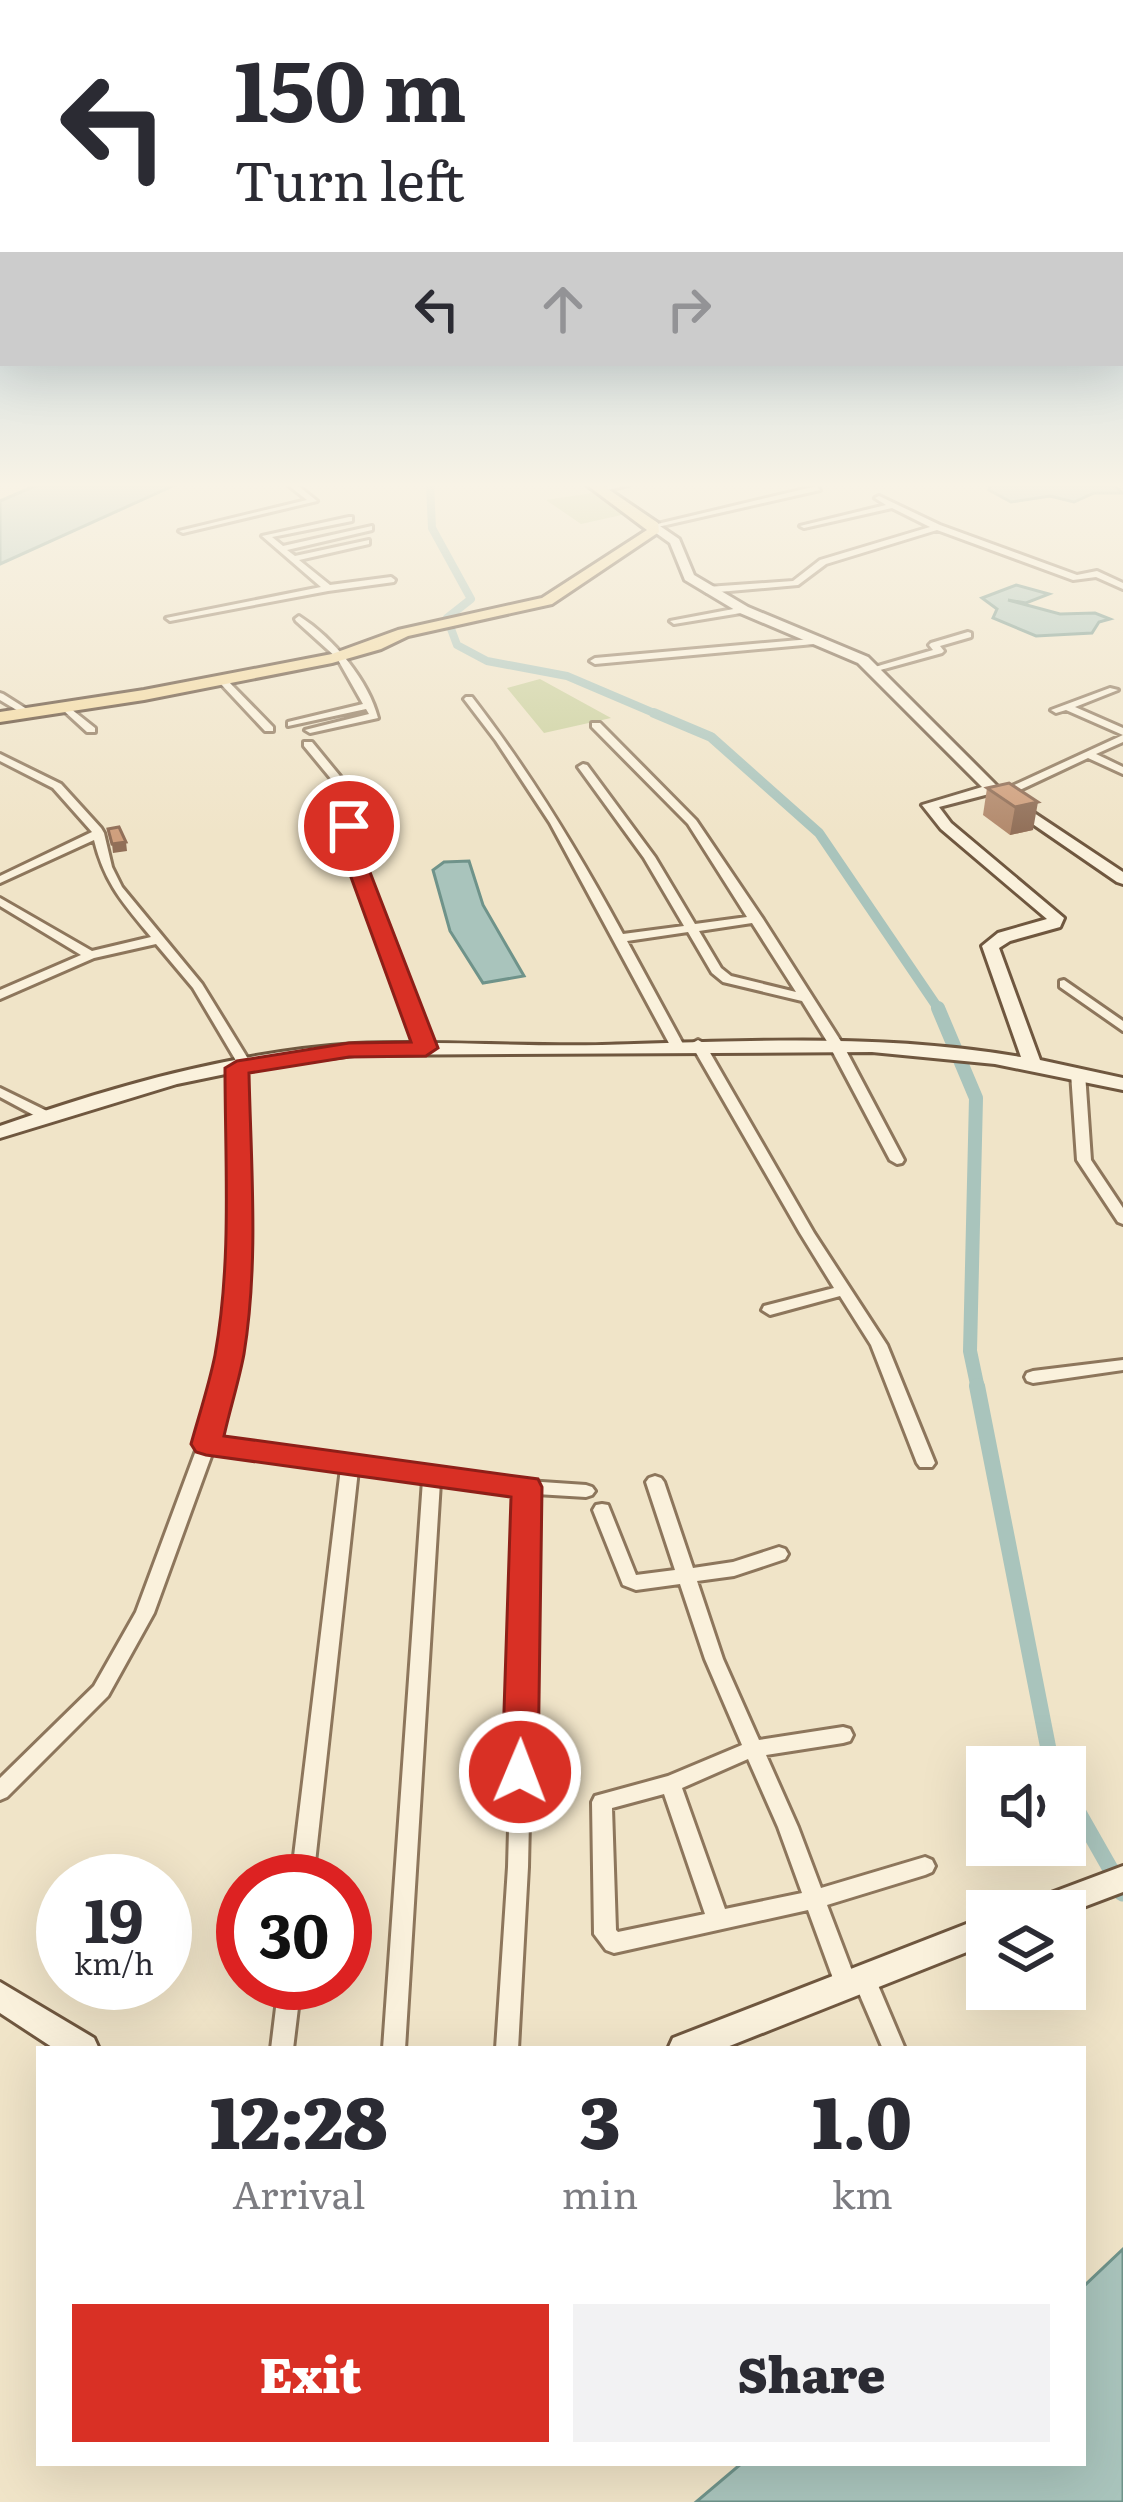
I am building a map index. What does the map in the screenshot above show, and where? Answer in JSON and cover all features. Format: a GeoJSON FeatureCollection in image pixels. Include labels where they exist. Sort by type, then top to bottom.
{"type":"FeatureCollection","features":[{"type":"Feature","properties":{"kind":"main road"},"geometry":{"type":"LineString","coordinates":[[0,717],[341,656],[384,646],[403,633],[545,602]]}},
{"type":"Feature","properties":{"kind":"street"},"geometry":{"type":"LineString","coordinates":[[170,618],[256,602]]}},
{"type":"Feature","properties":{"kind":"street"},"geometry":{"type":"LineString","coordinates":[[729,602],[822,641],[873,669],[995,792],[1123,879]]}},
{"type":"Feature","properties":{"kind":"street"},"geometry":{"type":"LineString","coordinates":[[674,621],[744,610]]}},
{"type":"Feature","properties":{"kind":"street"},"geometry":{"type":"LineString","coordinates":[[299,619],[341,656],[371,705],[374,718],[309,737],[362,809],[346,836],[426,1048]]}},
{"type":"Feature","properties":{"kind":"street"},"geometry":{"type":"LineString","coordinates":[[873,669],[939,651],[934,645],[968,635]]}},
{"type":"Feature","properties":{"kind":"street"},"geometry":{"type":"LineString","coordinates":[[595,661],[822,641]]}},
{"type":"Feature","properties":{"kind":"street"},"geometry":{"type":"LineString","coordinates":[[223,680],[269,729]]}},
{"type":"Feature","properties":{"kind":"street"},"geometry":{"type":"LineString","coordinates":[[1113,690],[1062,708],[1123,735]]}},
{"type":"Feature","properties":{"kind":"street"},"geometry":{"type":"LineString","coordinates":[[0,696],[28,713]]}},
{"type":"Feature","properties":{"kind":"street"},"geometry":{"type":"LineString","coordinates":[[469,699],[517,759],[621,938],[676,1044]]}},
{"type":"Feature","properties":{"kind":"street"},"geometry":{"type":"LineString","coordinates":[[292,724],[371,705]]}},
{"type":"Feature","properties":{"kind":"street"},"geometry":{"type":"LineString","coordinates":[[66,708],[91,730]]}},
{"type":"Feature","properties":{"kind":"street"},"geometry":{"type":"LineString","coordinates":[[596,725],[692,822],[835,1042],[897,1160]]}},
{"type":"Feature","properties":{"kind":"street"},"geometry":{"type":"LineString","coordinates":[[1031,1060],[989,946],[1054,923],[1056,918],[946,826],[930,805],[995,792],[1089,755],[1123,735]]}},
{"type":"Feature","properties":{"kind":"street"},"geometry":{"type":"LineString","coordinates":[[1089,755],[1123,771]]}},
{"type":"Feature","properties":{"kind":"street"},"geometry":{"type":"LineString","coordinates":[[0,758],[57,786],[99,832],[106,867],[117,888],[198,987],[242,1067],[239,1234],[230,1353],[206,1444],[145,1612],[101,1691],[0,1791]]}},
{"type":"Feature","properties":{"kind":"street"},"geometry":{"type":"LineString","coordinates":[[583,767],[693,927],[716,970],[728,979],[808,999]]}},
{"type":"Feature","properties":{"kind":"street"},"geometry":{"type":"LineString","coordinates":[[0,880],[99,832]]}},
{"type":"Feature","properties":{"kind":"street"},"geometry":{"type":"LineString","coordinates":[[0,901],[90,955]]}},
{"type":"Feature","properties":{"kind":"street"},"geometry":{"type":"LineString","coordinates":[[621,938],[757,919]]}},
{"type":"Feature","properties":{"kind":"street"},"geometry":{"type":"LineString","coordinates":[[0,995],[90,955],[160,939]]}},
{"type":"Feature","properties":{"kind":"street"},"geometry":{"type":"LineString","coordinates":[[1064,985],[1123,1027]]}},
{"type":"Feature","properties":{"kind":"street"},"geometry":{"type":"LineString","coordinates":[[0,1132],[46,1115],[242,1067],[349,1050],[620,1050],[676,1044],[835,1042],[1031,1060],[1123,1084]]}},
{"type":"Feature","properties":{"kind":"street"},"geometry":{"type":"LineString","coordinates":[[698,1044],[879,1345],[926,1462]]}},
{"type":"Feature","properties":{"kind":"street"},"geometry":{"type":"LineString","coordinates":[[1078,1073],[1084,1160],[1123,1220]]}},
{"type":"Feature","properties":{"kind":"street"},"geometry":{"type":"LineString","coordinates":[[0,1092],[46,1115]]}},
{"type":"Feature","properties":{"kind":"street"},"geometry":{"type":"LineString","coordinates":[[770,1310],[844,1290]]}},
{"type":"Feature","properties":{"kind":"street"},"geometry":{"type":"LineString","coordinates":[[1033,1376],[1123,1365]]}},
{"type":"Feature","properties":{"kind":"street"},"geometry":{"type":"LineString","coordinates":[[206,1444],[586,1491]]}},
{"type":"Feature","properties":{"kind":"street"},"geometry":{"type":"LineString","coordinates":[[305,1854],[350,1463]]}},
{"type":"Feature","properties":{"kind":"street"},"geometry":{"type":"LineString","coordinates":[[394,2046],[432,1475]]}},
{"type":"Feature","properties":{"kind":"street"},"geometry":{"type":"LineString","coordinates":[[655,1482],[714,1658],[788,1827],[812,1900],[892,2046]]}},
{"type":"Feature","properties":{"kind":"street"},"geometry":{"type":"LineString","coordinates":[[507,2046],[518,1867],[526,1487]]}},
{"type":"Feature","properties":{"kind":"street"},"geometry":{"type":"LineString","coordinates":[[602,1510],[629,1580],[646,1584],[734,1569],[779,1554]]}},
{"type":"Feature","properties":{"kind":"street"},"geometry":{"type":"LineString","coordinates":[[843,1735],[752,1749],[671,1784],[602,1802],[605,1934],[614,1943],[641,1940],[717,1918],[812,1900],[926,1866]]}},
{"type":"Feature","properties":{"kind":"street"},"geometry":{"type":"LineString","coordinates":[[671,1784],[717,1918]]}},
{"type":"Feature","properties":{"kind":"street"},"geometry":{"type":"LineString","coordinates":[[1086,1894],[1123,1880]]}},
{"type":"Feature","properties":{"kind":"street"},"geometry":{"type":"LineString","coordinates":[[700,2046],[740,2038],[855,1982],[966,1938]]}},
{"type":"Feature","properties":{"kind":"street"},"geometry":{"type":"LineString","coordinates":[[0,1996],[78,2046]]}},
{"type":"Feature","properties":{"kind":"street"},"geometry":{"type":"LineString","coordinates":[[282,2046],[287,2010]]}},
{"type":"Feature","properties":{"kind":"green space"},"geometry":{"type":"Polygon","coordinates":[[[540,679],[611,718],[544,733],[507,688],[540,679]]]}},
{"type":"Feature","properties":{"kind":"water"},"geometry":{"type":"Polygon","coordinates":[[[987,602],[1015,602],[1060,614],[1095,613],[1110,619],[1099,622],[1092,633],[1036,636],[993,618],[997,609],[987,602]]]}},
{"type":"Feature","properties":{"kind":"water"},"geometry":{"type":"Polygon","coordinates":[[[469,861],[483,905],[524,976],[483,983],[450,931],[433,870],[444,862],[469,861]]]}},
{"type":"Feature","properties":{"kind":"water"},"geometry":{"type":"Polygon","coordinates":[[[1123,2249],[1123,2502],[696,2502],[738,2466],[1086,2466],[1086,2284],[1123,2249]]]}},
{"type":"Feature","properties":{"kind":"building"},"geometry":{"type":"Polygon","coordinates":[[[1009,783],[1038,802],[1015,807],[987,788],[1009,783]]]}},
{"type":"Feature","properties":{"kind":"building"},"geometry":{"type":"Polygon","coordinates":[[[119,827],[126,842],[112,844],[108,829],[119,827]]]}},
{"type":"Feature","properties":{"kind":"waterway"},"geometry":{"type":"LineString","coordinates":[[468,602],[447,618],[457,645],[487,661],[567,676],[661,716]]}},
{"type":"Feature","properties":{"kind":"waterway"},"geometry":{"type":"LineString","coordinates":[[654,713],[711,737],[819,833],[938,1008]]}},
{"type":"Feature","properties":{"kind":"waterway"},"geometry":{"type":"LineString","coordinates":[[938,1008],[976,1098],[970,1351],[978,1389]]}},
{"type":"Feature","properties":{"kind":"waterway"},"geometry":{"type":"LineString","coordinates":[[977,1386],[1048,1746]]}},
{"type":"Feature","properties":{"kind":"waterway"},"geometry":{"type":"LineString","coordinates":[[1086,1826],[1115,1877]]}},
{"type":"Feature","properties":{"kind":"waterway"},"geometry":{"type":"LineString","coordinates":[[1113,1874],[1123,1891]]}},
{"type":"Feature","properties":{"kind":"route"},"geometry":{"type":"LineString","coordinates":[[349,826],[346,836],[426,1048],[349,1050],[237,1068],[239,1234],[230,1353],[206,1444],[526,1487],[520,1772]]}}]}
